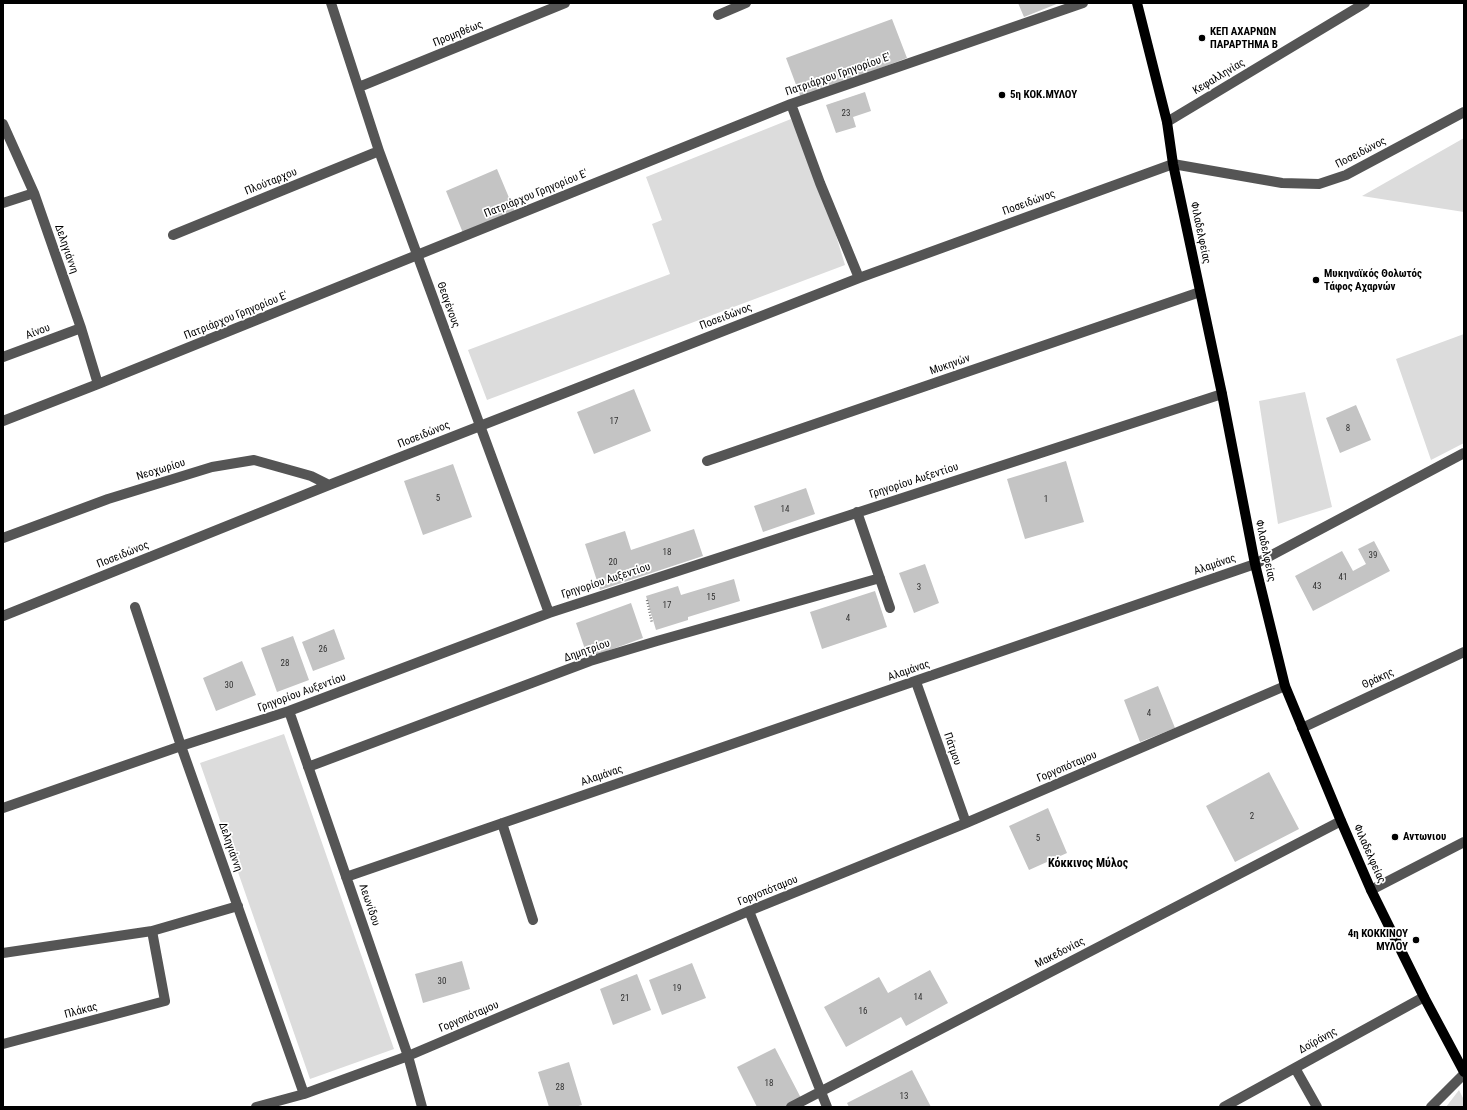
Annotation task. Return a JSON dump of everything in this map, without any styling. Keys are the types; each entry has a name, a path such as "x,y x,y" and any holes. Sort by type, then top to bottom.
{"main road":[{"name":"Φιλαδελφείας","path":"1137,3 1167,122 1173,164 1222,394 1255,564 1285,686 1371,890 1424,997 1464,1073"}],"street":[{"name":"Θεαγένους","path":"331,3 379,151 548,613"},
{"name":"Προμηθέως","path":"359,87 565,3"},
{"path":"718,15 746,3"},
{"name":"Πατριάρχου Γρηγορίου E'","path":"3,421 417,256 791,104 1083,3"},
{"name":"Κεφαλληνίας","path":"1167,122 1365,3"},
{"path":"791,104 820,183 859,278"},
{"name":"Ποσειδώνος","path":"3,616 480,425 859,278 1173,164 1282,183 1319,184 1346,175 1464,112"},
{"name":"Δεληγιάννη","path":"3,124 34,193 81,328 98,384"},
{"name":"Πλούταρχου","path":"173,235 379,151"},
{"path":"3,203 34,193"},
{"name":"Μυκηνών","path":"708,461 1200,292"},
{"name":"Αίνου","path":"3,357 81,328"},
{"name":"Γρηγορίου Αυξεντίου","path":"3,808 181,746 289,712 548,613 1222,394"},
{"name":"Αλαμάνας","path":"346,877 916,682 1255,564 1464,453"},
{"name":"Νεοχωρίου","path":"3,538 108,499 212,467 254,460 311,476 329,485"},
{"path":"857,512 890,608"},
{"name":"Δημητρίου","path":"308,768 590,661 880,578"},
{"name":"Δεληγιάννη","path":"135,606 181,746 304,1094"},
{"name":"Θράκης","path":"1302,728 1464,652"},
{"name":"Πάτμου","path":"916,682 966,824"},
{"name":"Γοργοπόταμου","path":"256,1107 304,1094 408,1056 749,911 966,824 1285,686"},
{"name":"Λεωνίδου","path":"289,712 408,1056 422,1107"},
{"name":"Μακεδονίας","path":"791,1107 1341,821"},
{"path":"502,824 533,920"},
{"path":"1371,890 1464,842"},
{"path":"3,953 152,931 238,906"},
{"path":"749,911 827,1107"},
{"name":"Πλάκας","path":"3,1044 165,1001 152,931"},
{"name":"Δοϊράνης","path":"1224,1107 1424,997"},
{"path":"1295,1068 1317,1107"},
{"path":"1431,1107 1464,1073"}],"path":[{"path":"642,582 657,641"}],"shaded area":[{"path":"791,119 820,183 845,265 487,400 468,350 670,274 652,224 662,220 646,177"},
{"path":"1464,138 1464,212 1362,196"},
{"path":"1464,334 1464,443 1431,460 1396,359"},
{"path":"1305,392 1332,507 1278,524 1259,401"},
{"path":"284,734 394,1049 310,1079 200,763"},
{"path":"1459,1090 1464,1100 1464,1107 1446,1107"}],"building":[{"path":"1018,3 1059,3 1024,17"},
{"path":"892,19 907,58 801,98 786,58"},
{"path":"865,92 871,111 853,117 856,127 836,133 826,105"},
{"path":"497,169 515,212 463,233 446,191"},
{"path":"634,389 651,431 594,454 577,412"},
{"path":"1356,405 1371,440 1340,453 1326,418"},
{"path":"1066,461 1084,522 1025,539 1007,479"},
{"path":"453,464 472,517 423,535 404,481"},
{"path":"806,488 815,514 763,532 754,506"},
{"path":"694,529 703,556 600,590 585,544 625,531 631,550"},
{"path":"1374,541 1390,571 1313,611 1295,576 1342,551 1353,571 1366,564 1358,549"},
{"path":"925,564 939,603 914,613 899,573"},
{"path":"734,579 740,601 688,617 688,620 656,630 646,596 678,586 681,595"},
{"path":"875,591 887,627 822,649 810,612"},
{"path":"631,603 643,638 588,658 576,623"},
{"path":"334,629 345,659 313,671 302,642"},
{"path":"293,636 309,680 277,692 261,648"},
{"path":"242,661 256,695 216,711 203,678"},
{"path":"1158,686 1175,728 1140,742 1124,700"},
{"path":"1269,772 1299,829 1235,862 1206,806"},
{"path":"1048,808 1067,853 1029,870 1009,826"},
{"path":"462,961 470,989 423,1003 415,974"},
{"path":"692,963 706,998 662,1015 649,980"},
{"path":"930,970 948,1003 906,1026 901,1017 846,1047 824,1007 879,977 888,993"},
{"path":"637,974 651,1010 613,1025 600,989"},
{"path":"775,1048 802,1100 788,1107 757,1107 737,1067"},
{"path":"569,1062 582,1105 575,1107 549,1107 538,1072"},
{"path":"912,1070 931,1107 849,1107 847,1103"}],"place":[{"name":"ΚΕΠ ΑΧΑΡΝΩΝ ΠΑΡΑΡΤΗΜΑ Β","path":"1202,38"},
{"name":"5η ΚΟΚ.ΜΥΛΟΥ","path":"1002,95"},
{"name":"Μυκηναϊκός Θολωτός Τάφος Αχαρνών","path":"1316,280"},
{"name":"Αντωνιου","path":"1395,837"},
{"name":"4η ΚΟΚΚΙΝΟΥ ΜΥΛΟΥ","path":"1416,940"}],"district":[{"name":"Κόκκινος Μύλος","path":"1088,864"}]}
